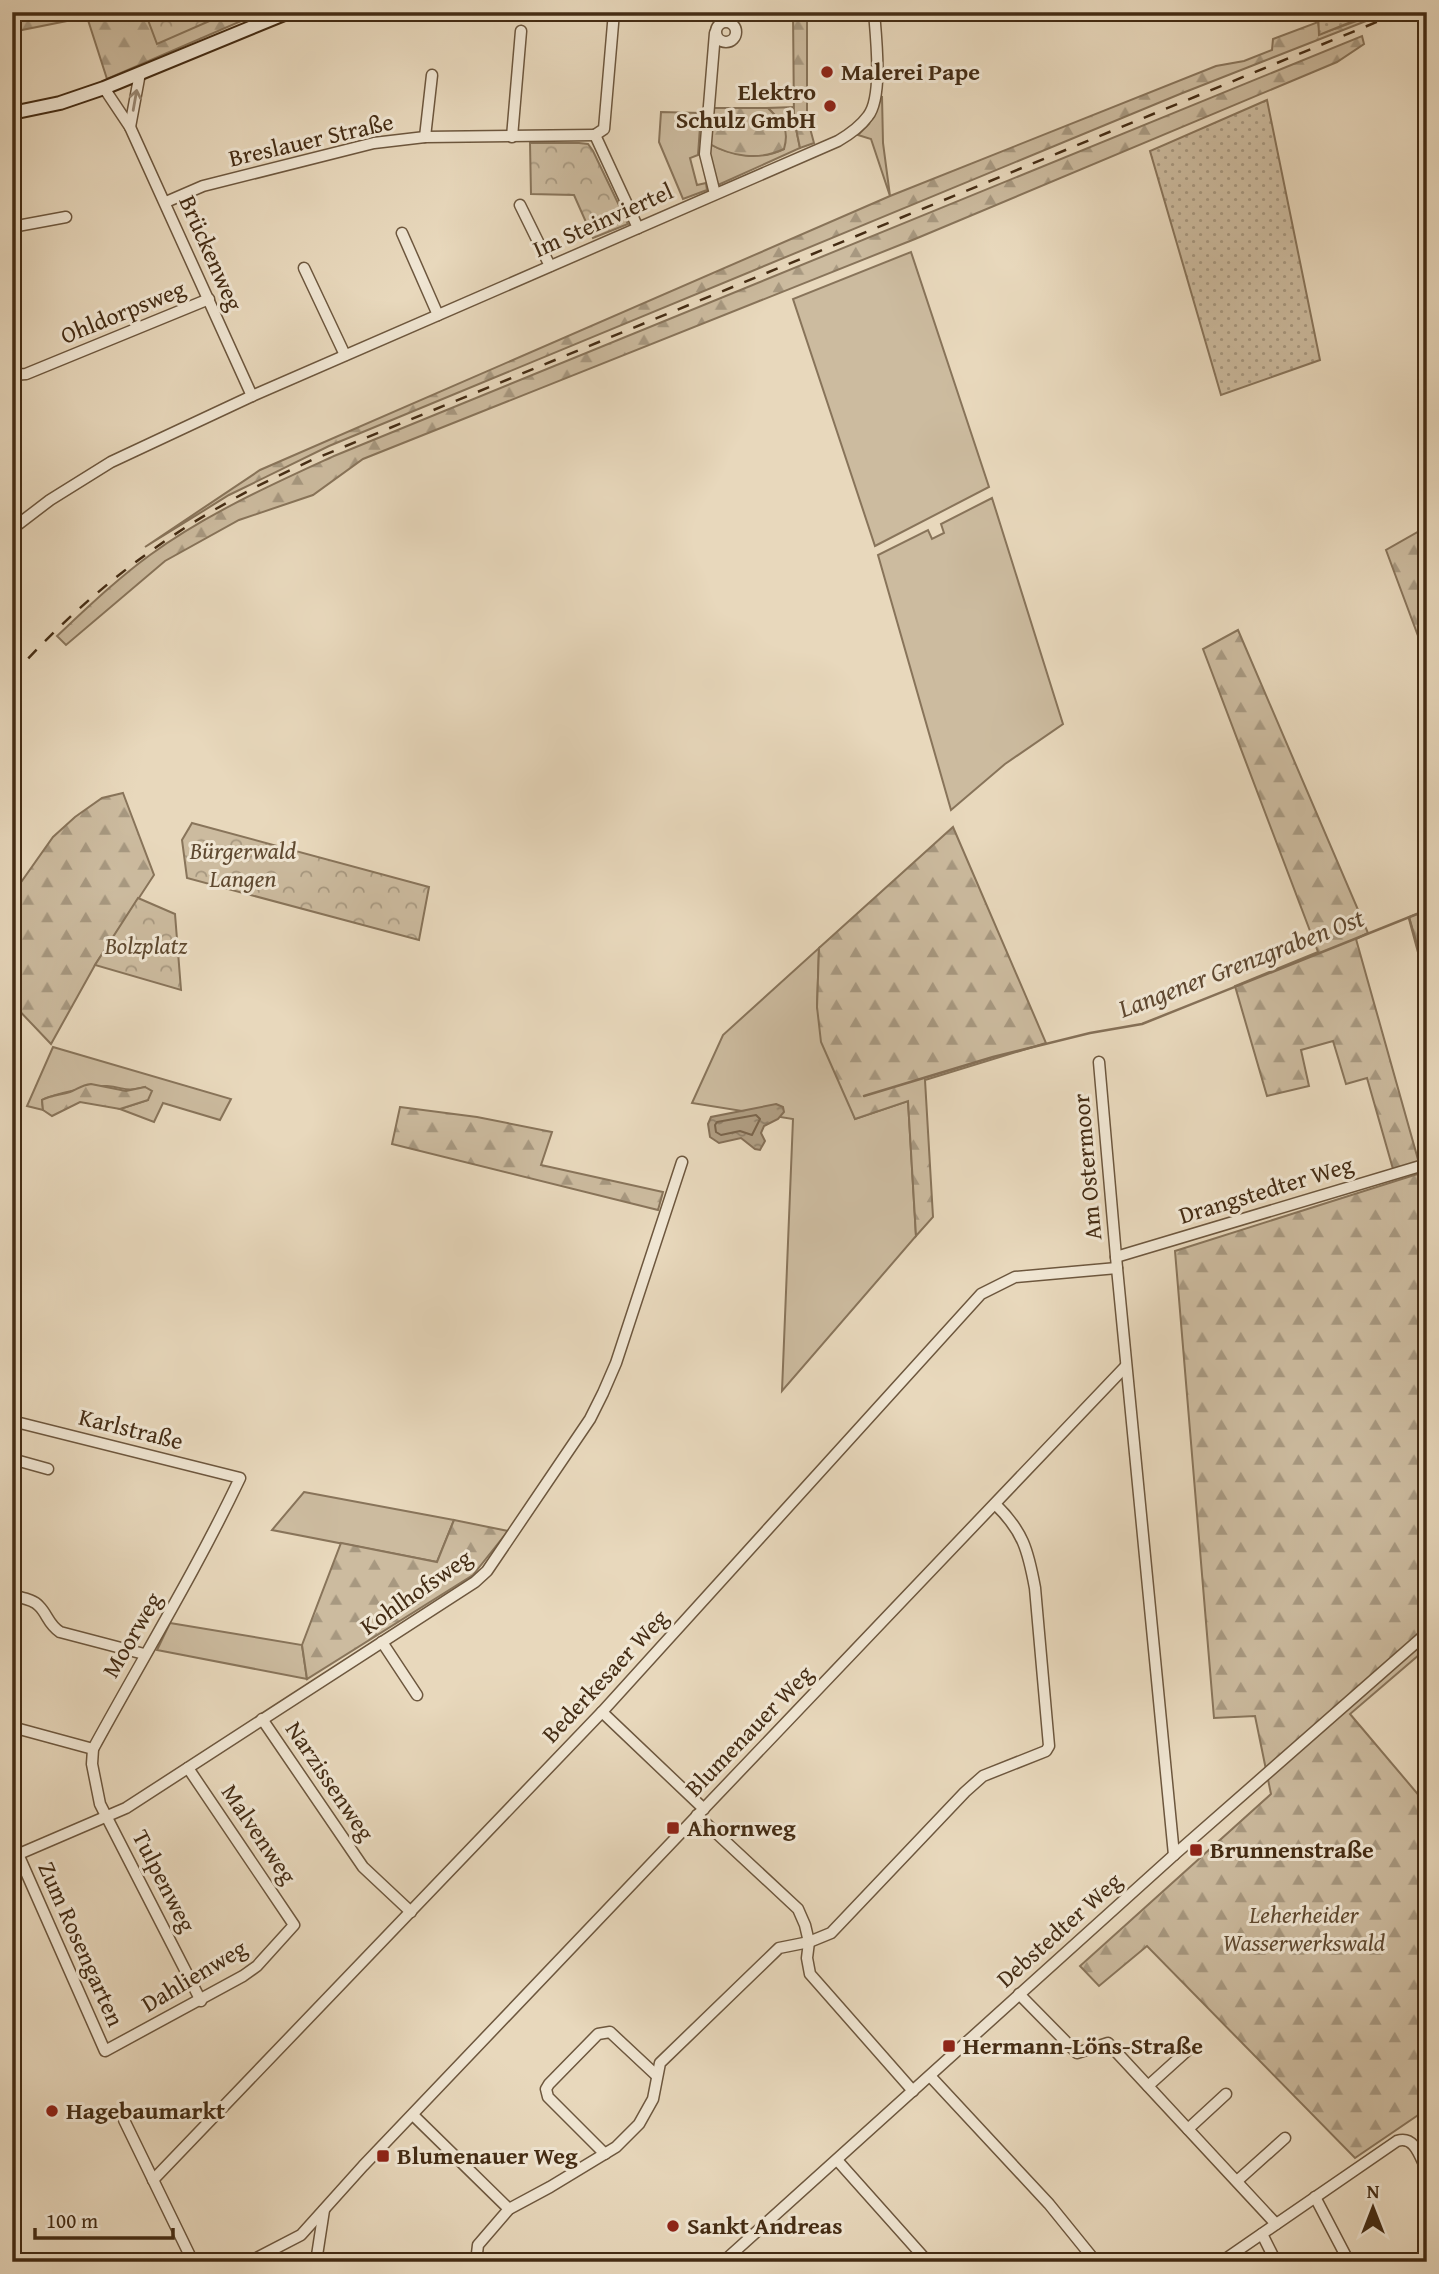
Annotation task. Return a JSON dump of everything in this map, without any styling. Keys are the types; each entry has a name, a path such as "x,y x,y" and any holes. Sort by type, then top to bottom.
{"main road":[{"path":"12,113 60,103 104,88 289,12"}],"street":[{"path":"614,12 604,129 595,135 638,228"},
{"name":"Im Steinviertel","path":"12,529 50,500 111,462 252,396 838,141 855,131 870,115 877,78 874,12"},
{"path":"512,136 520,31"},
{"path":"715,33 705,154 715,194"},
{"path":"130,127 140,73"},
{"path":"425,137 432,75"},
{"name":"Brückenweg","path":"104,88 130,127 252,396"},
{"name":"Breslauer Straße","path":"166,202 203,186 374,143 425,137 595,135"},
{"path":"520,205 550,266"},
{"path":"12,227 66,217"},
{"path":"402,233 438,315"},
{"path":"304,268 345,355"},
{"name":"Ohldorpsweg","path":"12,375 26,374 209,299"},
{"name":"Am Ostermoor","path":"1100,1062 1117,1262"},
{"name":"Kohlhofsweg","path":"15,1856 108,1817 475,1582 487,1571 590,1419 603,1393 616,1363 682,1162"},
{"name":"Drangstedter Weg","path":"1117,1262 1427,1164"},
{"path":"1117,1262 1174,1855"},
{"name":"Bederkesaer Weg","path":"153,2180 602,1712 981,1294 1015,1277 1117,1262"},
{"name":"Blumenauer Weg","path":"248,2262 301,2235 1126,1366"},
{"name":"Karlstraße","path":"12,1420 240,1478"},
{"path":"12,1459 48,1469"},
{"name":"Moorweg","path":"93,1749 211,1539 240,1478"},
{"path":"475,2262 478,2245 509,2209 617,2147 639,2124 653,2099 660,2063 779,1948 809,1942 831,1933 983,1776 1041,1754 1049,1746 1035,1588 1030,1563 1023,1539 1012,1520 995,1504"},
{"path":"12,1595 33,1601 60,1632 144,1654"},
{"name":"Debstedter Weg","path":"723,2262 1174,1855 1427,1633"},
{"path":"382,1642 417,1695"},
{"path":"602,1712 798,1909 809,1942 807,1958 810,1975 913,2091"},
{"name":"Narzissenweg","path":"262,1719 363,1867 411,1912"},
{"path":"12,1727 93,1749 92,1763 100,1804 108,1817"},
{"name":"Malvenweg","path":"188,1768 294,1925"},
{"name":"Tulpenweg","path":"108,1817 201,2000"},
{"name":"Zum Rosengarten","path":"15,1856 106,2051"},
{"name":"Dahlienweg","path":"106,2051 243,1976 257,1966 294,1925"},
{"path":"1019,1994 1077,2053 1108,2043 1276,2224"},
{"path":"605,2154 548,2097 546,2089 549,2084 598,2034 605,2031 610,2032 656,2075"},
{"path":"1148,2086 1189,2049"},
{"path":"930,2076 1049,2204 1096,2262"},
{"path":"1188,2129 1226,2095"},
{"path":"413,2115 509,2209"},
{"path":"124,2120 193,2262"},
{"path":"1237,2181 1285,2138"},
{"path":"1221,2262 1405,2138 1412,2141 1427,2171"},
{"path":"837,2160 928,2262"},
{"path":"1315,2197 1349,2262"},
{"path":"316,2262 324,2209"},
{"path":"1262,2234 1276,2262"}],"green space":[{"path":"12,12 262,12 107,79 87,17 12,32"},
{"path":"145,12 230,12 157,44"},
{"path":"793,12 807,12 807,117 814,143 800,148 794,119"},
{"path":"1318,12 1350,12 1351,22 1319,35"},
{"path":"1382,12 1389,12 1180,94 329,446 229,495 145,547 260,470 890,196 1216,66 1244,61 1272,50 1273,39 1318,22 1320,34"},
{"path":"1362,36 1364,44 1337,62 915,239 363,459 313,495 239,520 165,561 66,645 57,636 102,594 171,540 239,501 334,456"},
{"path":"882,96 883,143 890,196 871,139 858,135 869,124"},
{"path":"1267,100 1320,360 1221,395 1150,151"},
{"path":"794,107 800,148 718,185 714,180 708,143 746,155 765,155 784,149 783,124 768,108"},
{"path":"711,108 768,108 785,130 784,149 765,155 746,156 726,152 708,143"},
{"path":"661,112 701,113 698,155 690,158 697,185 706,183 707,190 683,199 659,142"},
{"path":"530,143 588,144 628,224 593,238 574,195 531,194"},
{"path":"911,252 989,487 875,546 793,299"},
{"path":"992,498 1063,724 1005,764 951,810 878,555 928,530 932,539 944,533 941,524"},
{"path":"1423,529 1427,539 1427,660 1386,550"},
{"path":"1238,630 1368,933 1356,939 1419,1163 1393,1169 1367,1078 1346,1084 1333,1041 1301,1050 1309,1086 1267,1096 1235,986 1318,952 1203,649"},
{"path":"123,793 154,875 95,965 51,1044 12,1003 12,895 53,837 102,798"},
{"name":"Bürgerwald Langen","path":"192,823 429,887 419,940 187,878 182,840"},
{"path":"953,827 1046,1043 925,1080 933,1217 916,1236 908,1101 855,1119 821,1042 817,1007 819,948"},
{"name":"Bolzplatz","path":"138,898 175,914 181,990 95,965"},
{"path":"1427,910 1427,978 1409,917"},
{"path":"819,948 817,1007 855,1119 908,1101 916,1236 782,1391 793,1119 692,1103 723,1035"},
{"path":"53,1047 231,1099 220,1120 163,1103 154,1122 120,1109 148,1100 145,1087 84,1088 42,1100 43,1110 27,1106"},
{"path":"91,1084 126,1091 145,1087 152,1091 148,1100 120,1109 80,1102 52,1116 43,1110 42,1100"},
{"path":"400,1107 477,1117 552,1132 541,1165 663,1192 658,1210 392,1144"},
{"name":"Leherheider Wasserwerkswald","path":"1427,1171 1427,1648 1350,1714 1427,1805 1427,2109 1355,2158 1147,1946 1099,1986 1080,1966 1271,1794 1255,1716 1214,1718 1175,1251"},
{"path":"304,1492 454,1520 437,1562 272,1530"},
{"path":"454,1520 508,1531 473,1575 307,1679 302,1645 341,1543 437,1562"},
{"path":"170,1623 302,1645 307,1679 157,1650"}],"water":[{"path":"776,1104 783,1107 784,1112 778,1119 764,1126 761,1133 765,1141 760,1150 741,1138 719,1143 710,1137 708,1124 711,1117"}],"waterway":[{"name":"Langener Grenzgraben Ost","path":"864,1096 993,1057 1090,1033 1142,1024 1427,910"},
{"path":"1409,918 1427,985"}],"railway":[{"path":"12,676 87,602 170,537 240,495 312,460 1401,12"}],"place":[{"name":"Malerei Pape","path":"827,72"},
{"name":"Elektro Schulz GmbH","path":"830,106"},
{"name":"Ahornweg","path":"673,1828"},
{"name":"Brunnenstraße","path":"1196,1850"},
{"name":"Hermann-Löns-Straße","path":"949,2046"},
{"name":"Hagebaumarkt","path":"52,2111"},
{"name":"Blumenauer Weg","path":"383,2156"},
{"name":"Sankt Andreas","path":"673,2226"}]}
